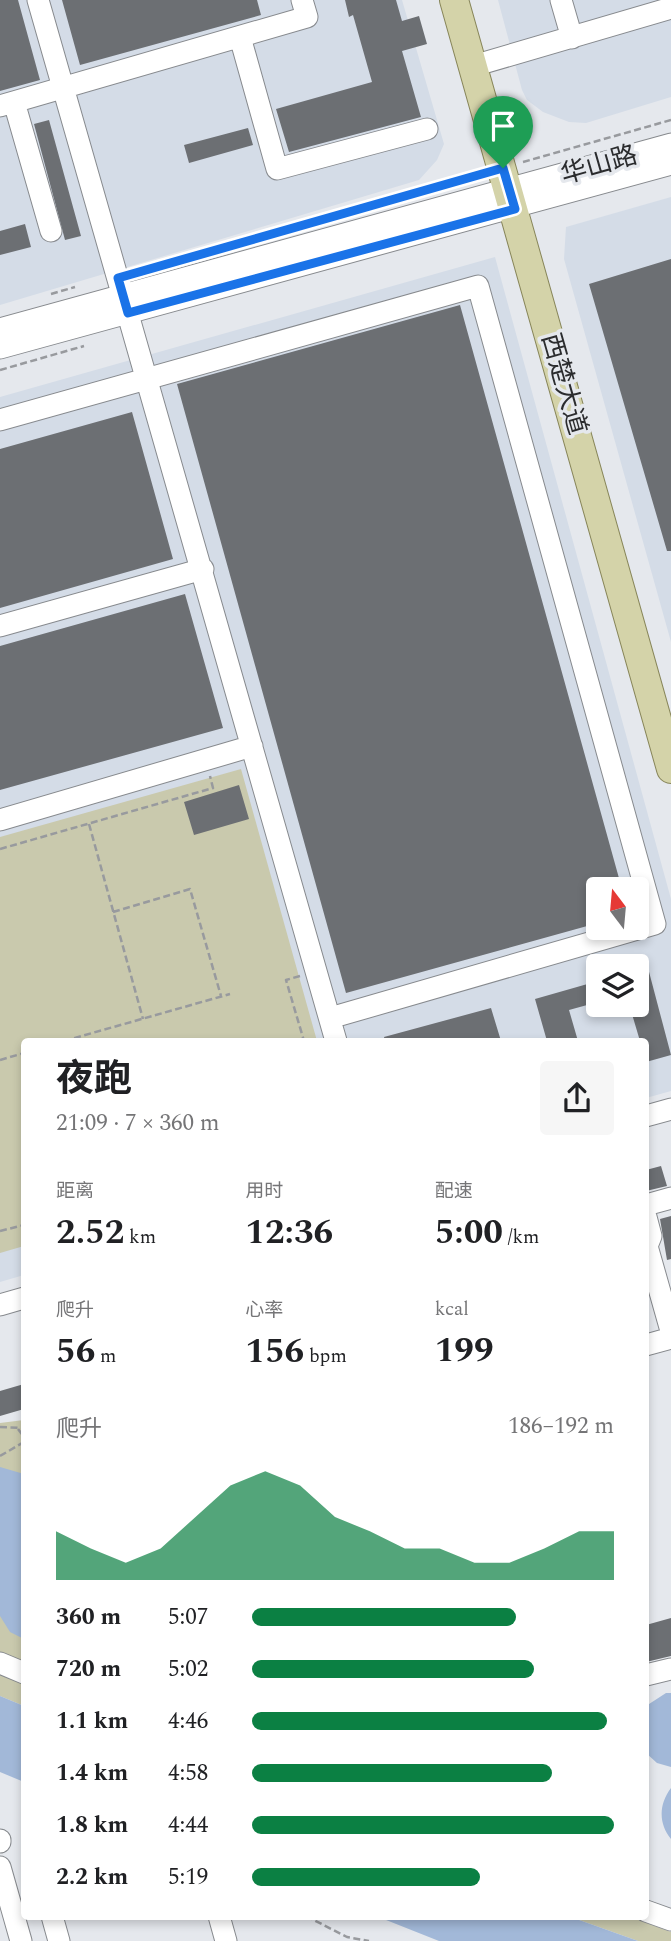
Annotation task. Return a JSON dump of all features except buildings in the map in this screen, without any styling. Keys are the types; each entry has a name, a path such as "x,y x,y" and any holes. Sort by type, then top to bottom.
{"main road":[{"name":"西楚大道","path":"454,0 669,755"}],"street":[{"path":"38,0 335,1038"},
{"path":"51,230 7,104 307,17 302,0"},
{"path":"561,0 572,38"},
{"path":"473,66 671,8"},
{"path":"240,37 277,169 427,129"},
{"name":"华山路","path":"0,348 126,304 509,189 671,144"},
{"name":"华山路","path":"509,189 671,164"},
{"path":"0,421 146,377 478,286 655,924 330,1018"},
{"name":"华山路","path":"0,330 126,304"},
{"path":"0,626 203,569"},
{"path":"0,820 252,746"},
{"path":"649,1115 671,1109"},
{"path":"649,1204 671,1198"},
{"path":"649,1253 671,1331"},
{"path":"0,1305 21,1298"},
{"path":"649,1344 671,1338"},
{"path":"0,1663 21,1672"},
{"path":"649,1674 671,1669"},
{"path":"0,1867 19,1909 21,1941"},
{"path":"649,1912 671,1920"},
{"path":"53,1920 59,1941"},
{"path":"220,1920 226,1941"}],"path":[{"path":"330,217 509,189 671,120"},
{"path":"47,295 82,286"},
{"path":"0,849 213,788 205,760"},
{"path":"89,824 143,1018"},
{"path":"113,912 190,889 221,996"},
{"path":"303,1038 286,980 317,971"},
{"path":"74,1038 230,994"},
{"path":"0,1060 21,1054"},
{"path":"0,1231 21,1226"},
{"path":"0,1427 21,1428"},
{"path":"18,1429 21,1433"},
{"path":"0,1456 21,1444"},
{"path":"314,1920 347,1937 369,1941"}],"shaded area":[{"path":"0,0 402,0 444,144 437,160 419,180 0,305"},
{"path":"498,0 671,0 671,97 586,123 569,122 543,112 527,100 522,90"},
{"path":"671,197 671,642 564,259 566,227"},
{"path":"495,257 671,899 671,1091 649,1097 649,1038 21,1038 21,1276 0,1282 0,397"}],"green space":[{"path":"241,769 316,1038 21,1038 21,1247 0,1253 0,837"},
{"path":"21,1420 21,1661 0,1653 0,1423"},
{"path":"0,1671 21,1679 21,1705 0,1696"},
{"path":"579,1920 639,1920 671,1932 671,1941 638,1941"}],"water":[{"path":"0,1467 21,1473 21,1638 10,1632 0,1616"},
{"path":"666,1693 671,1693 671,1767 657,1763 649,1756 649,1704"},
{"path":"0,1696 21,1705 21,1781 0,1772"},
{"path":"671,1788 671,1839 662,1820 662,1807"},
{"path":"386,1920 579,1920 638,1941 439,1941"}],"route":[{"path":"503,168 515,209 128,313 118,278 503,168"}]}
